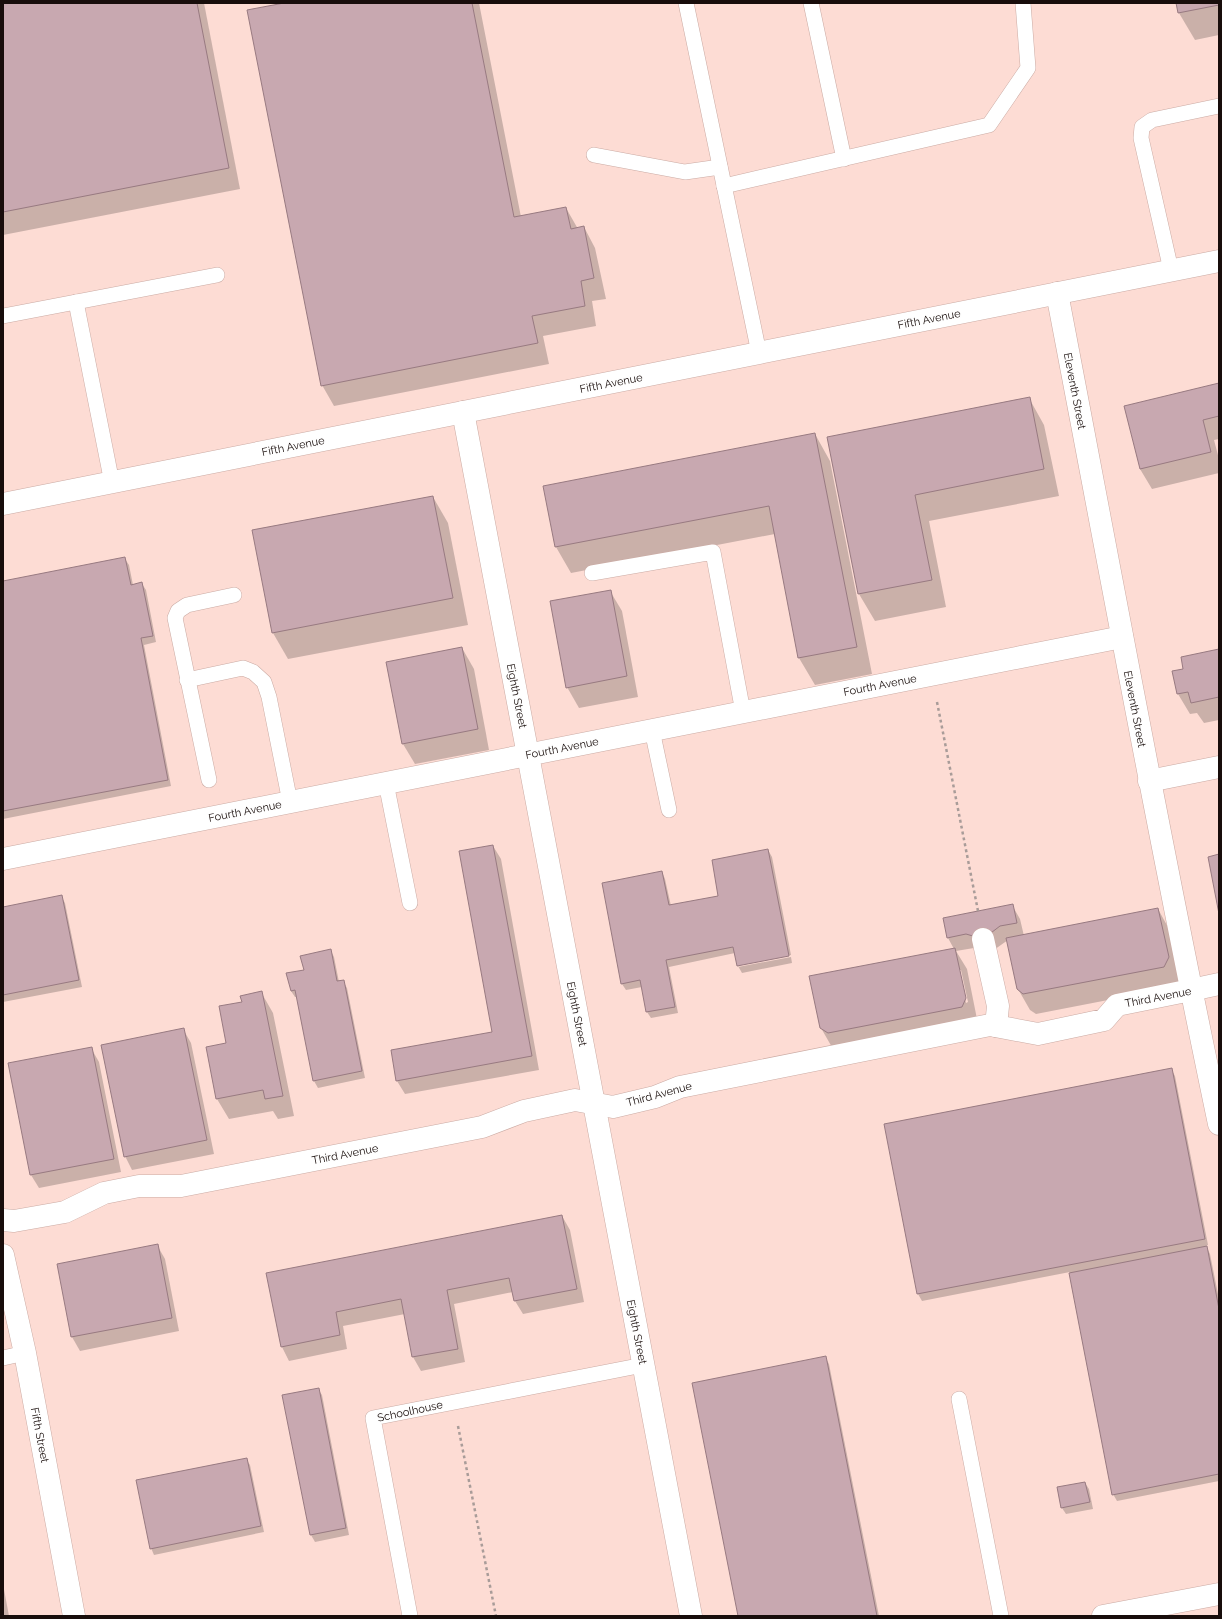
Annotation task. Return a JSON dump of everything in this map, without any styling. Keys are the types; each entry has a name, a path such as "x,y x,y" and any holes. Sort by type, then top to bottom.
{"street":[{"name":"Fifth Avenue","path":"3,504 1219,261"},
{"name":"Eleventh Street","path":"1057,293 1149,781 1190,990 1219,1124"},
{"name":"Eighth Street","path":"463,412 691,1616"},
{"name":"Fourth Avenue","path":"3,859 1122,637"},
{"path":"1149,781 1219,767"},
{"path":"983,939 998,1006 996,1026"},
{"name":"Third Avenue","path":"3,1220 14,1221 65,1212 104,1193 139,1186 181,1186 482,1127 524,1111 575,1100 613,1107 654,1097 680,1087 990,1025 1038,1034 1104,1020 1117,1005 1219,984"},
{"name":"Fifth Street","path":"3,1255 24,1353 74,1616"},
{"path":"1107,1616 1219,1594"}],"lane":[{"path":"686,3 759,353"},
{"path":"811,3 844,159"},
{"path":"724,186 989,125 1028,68 1023,3"},
{"path":"1171,270 1141,138 1142,127 1152,120 1219,106"},
{"path":"594,155 685,172 720,167"},
{"path":"3,316 217,275"},
{"path":"76,302 112,483"},
{"path":"592,573 713,552 743,712"},
{"path":"209,780 175,618 178,610 187,605 234,595"},
{"path":"187,680 243,668 253,672 264,682 269,697 290,802"},
{"path":"652,730 669,810"},
{"path":"386,783 410,903"},
{"path":"3,1358 24,1353"},
{"name":"Schoolhouse","path":"410,1616 373,1418 643,1365"},
{"path":"959,1399 1001,1616"}],"path":[{"path":"931,674 978,912"},
{"path":"454,1402 496,1616"}],"shaded area":[{"path":"3,3 1219,3 1219,1616 3,1616"}],"building":[{"path":"3,3 197,3 229,168 3,212"},
{"path":"284,3 472,3 514,217 566,207 571,229 584,226 594,278 581,281 585,306 532,316 538,343 321,386 247,10"},
{"path":"1176,3 1219,3 1219,5 1178,13"},
{"path":"1219,383 1219,416 1203,420 1211,452 1140,469 1124,406"},
{"path":"1030,397 1044,469 915,495 932,580 858,594 827,437"},
{"path":"815,433 857,647 798,658 769,506 555,547 543,486"},
{"path":"433,496 453,598 272,633 252,530"},
{"path":"125,557 131,585 142,582 153,636 141,638 168,780 3,811 3,581"},
{"path":"611,590 627,676 566,688 550,601"},
{"path":"462,647 478,729 402,744 386,662"},
{"path":"1219,649 1219,697 1191,703 1188,692 1177,694 1172,671 1183,669 1181,657"},
{"path":"493,845 532,1056 396,1081 391,1050 492,1032 459,851"},
{"path":"768,849 789,956 737,966 733,947 666,960 675,1007 646,1012 640,980 621,984 602,883 662,871 669,905 718,896 712,860"},
{"path":"1219,854 1219,914 1208,857"},
{"path":"62,895 79,980 3,995 3,907"},
{"path":"1013,904 1017,923 1000,926 983,939 966,934 947,938 943,918"},
{"path":"1158,908 1169,957 1164,967 1023,994 1017,989 1006,938"},
{"path":"955,948 966,998 962,1007 828,1033 820,1028 809,976"},
{"path":"331,949 337,981 344,980 362,1071 313,1081 295,990 291,991 286,973 304,970 300,956"},
{"path":"262,991 283,1096 265,1099 263,1090 216,1099 206,1047 226,1043 219,1006 242,1002 240,996"},
{"path":"184,1028 207,1140 124,1157 101,1045"},
{"path":"92,1047 114,1159 30,1175 8,1063"},
{"path":"1172,1068 1205,1239 917,1294 884,1124"},
{"path":"562,1215 577,1289 514,1301 509,1278 447,1290 458,1349 412,1357 401,1299 336,1312 340,1335 281,1347 266,1273"},
{"path":"158,1244 172,1318 71,1337 57,1264"},
{"path":"1207,1246 1219,1309 1219,1474 1112,1495 1069,1273"},
{"path":"826,1356 877,1616 738,1616 692,1383"},
{"path":"319,1388 346,1528 310,1535 282,1395"},
{"path":"247,1458 261,1526 150,1549 136,1480"},
{"path":"1085,1482 1090,1502 1061,1508 1057,1487"}]}
